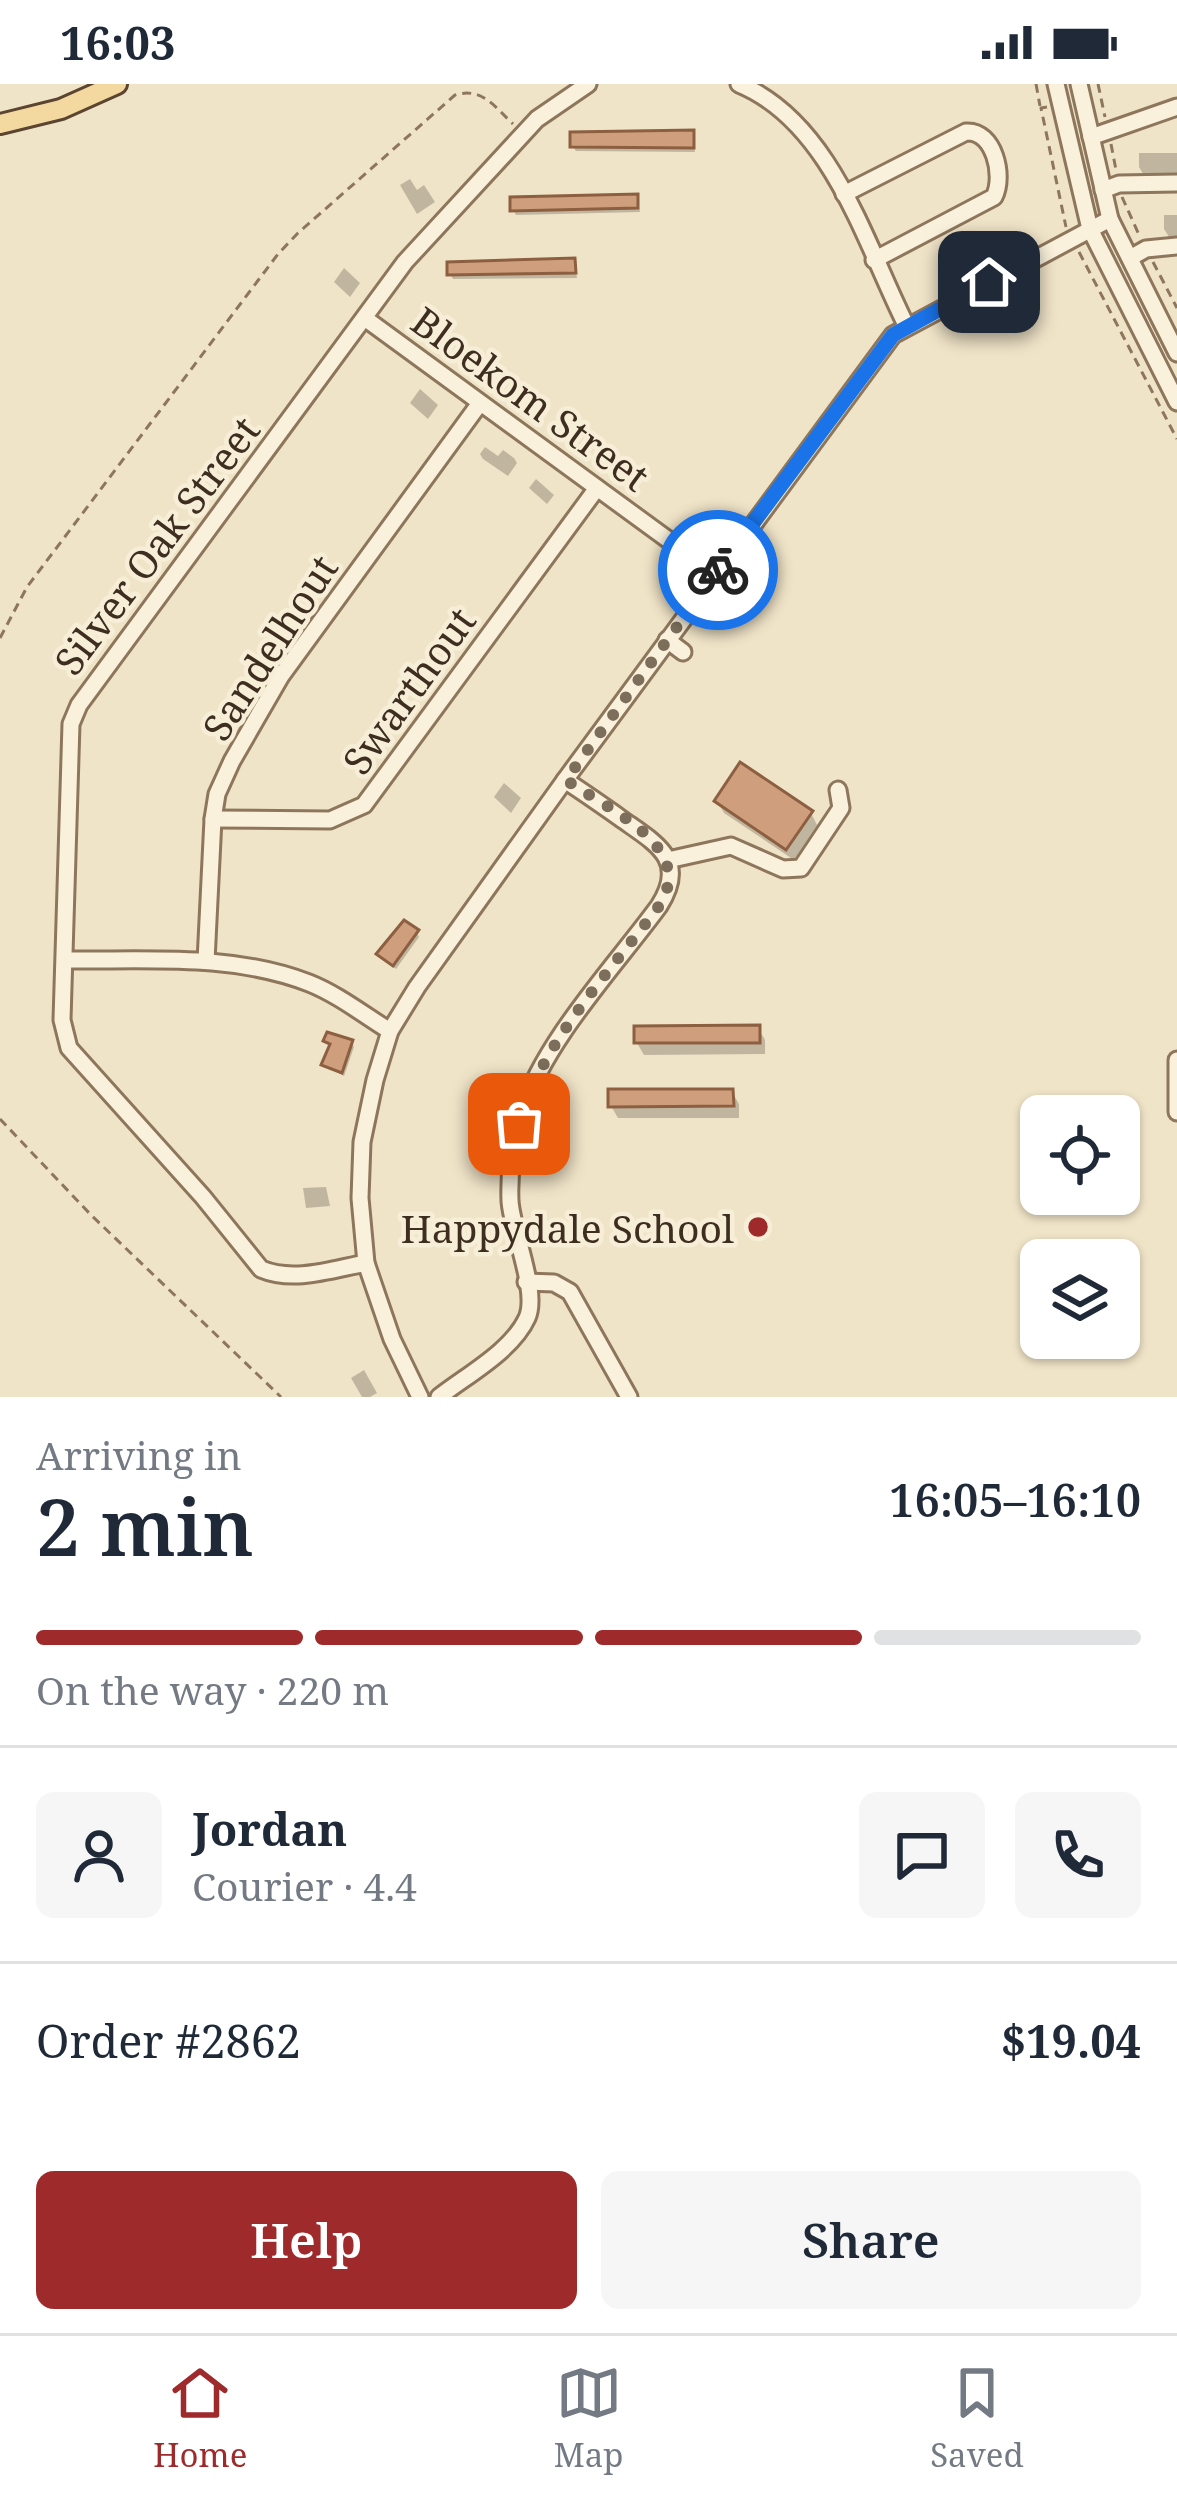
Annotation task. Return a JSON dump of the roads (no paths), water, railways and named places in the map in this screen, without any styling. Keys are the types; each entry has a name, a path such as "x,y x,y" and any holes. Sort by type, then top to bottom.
{"main road":[{"path":"0,124 47,114 117,84"}],"street":[{"name":"Silver Oak Street","path":"366,1263 290,1275 272,1274 253,1262 203,1197 73,1054 62,1020 70,731 75,713 405,262 524,134 562,99 587,84"},
{"path":"740,84 776,105 826,159 906,325"},
{"path":"1056,84 1090,229 1177,402"},
{"path":"1079,84 1099,133 1111,187 1110,219 1177,353"},
{"path":"1099,133 1177,107"},
{"path":"844,194 966,132 986,138 1000,182 994,197 874,260"},
{"path":"1111,187 1177,183"},
{"path":"420,1397 392,1339 366,1263 360,1198 362,1142 390,1031 417,987 870,362 906,325 1110,219"},
{"path":"1130,258 1146,249 1177,245"},
{"name":"Bloekom Street","path":"366,319 716,574"},
{"name":"Sandelhout","path":"206,961 213,819 217,794 232,760 280,676 480,404"},
{"name":"Swarthout","path":"213,819 331,820 364,805 597,488"},
{"path":"667,640 683,652"},
{"path":"439,1397 520,1330 531,1306 510,1201 511,1169 524,1107 554,1049 667,895 671,881 668,860 656,843 566,780"},
{"path":"668,860 731,846 783,869 801,868 842,808 838,790"},
{"path":"65,960 206,961 308,983 390,1031"},
{"path":"1177,1060 1177,1112"},
{"path":"526,1282 554,1283 570,1292 629,1397"}],"place":[{"name":"Happydale School","path":"758,1227"}]}
